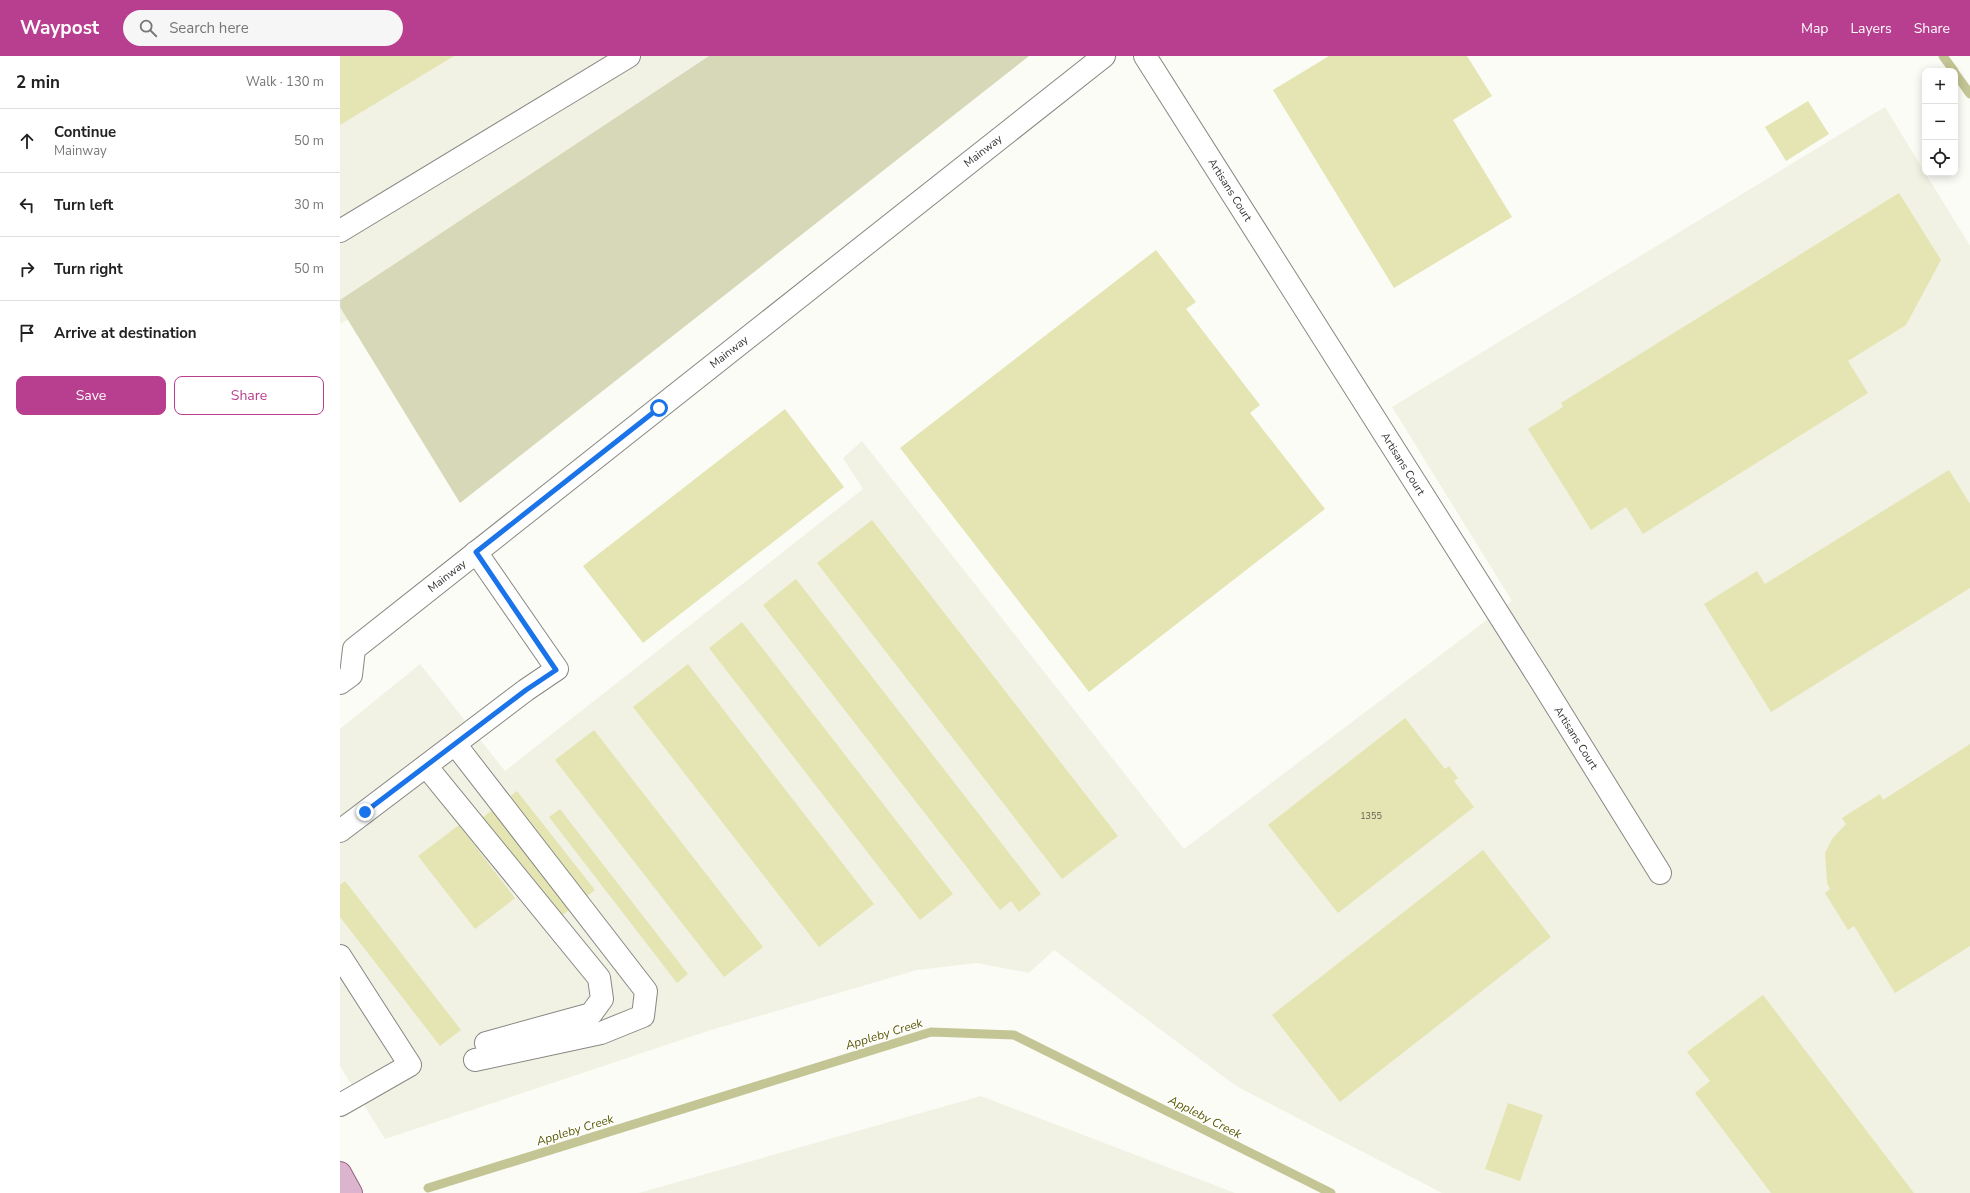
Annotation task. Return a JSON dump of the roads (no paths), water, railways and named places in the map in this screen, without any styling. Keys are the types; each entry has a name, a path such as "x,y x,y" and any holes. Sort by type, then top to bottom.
{"main road":[{"path":"340,1173 351,1193"}],"street":[{"path":"340,231 629,56"},
{"name":"Mainway","path":"340,683 351,675 347,648 476,552 1104,56"},
{"name":"Artisans Court","path":"1145,56 1539,678 1660,873"},
{"path":"340,831 526,690 556,670 476,552"},
{"path":"426,766 600,978 602,999 591,1014 480,1052 601,1033 643,1016 646,991 455,744"},
{"path":"340,956 410,1065 340,1105"}],"waterway":[{"name":"Appleby Creek","path":"1943,56 1952,68"},
{"name":"Appleby Creek","path":"1958,77 1970,94"},
{"name":"Appleby Creek","path":"428,1188 931,1032 1014,1035 1331,1193"}]}
